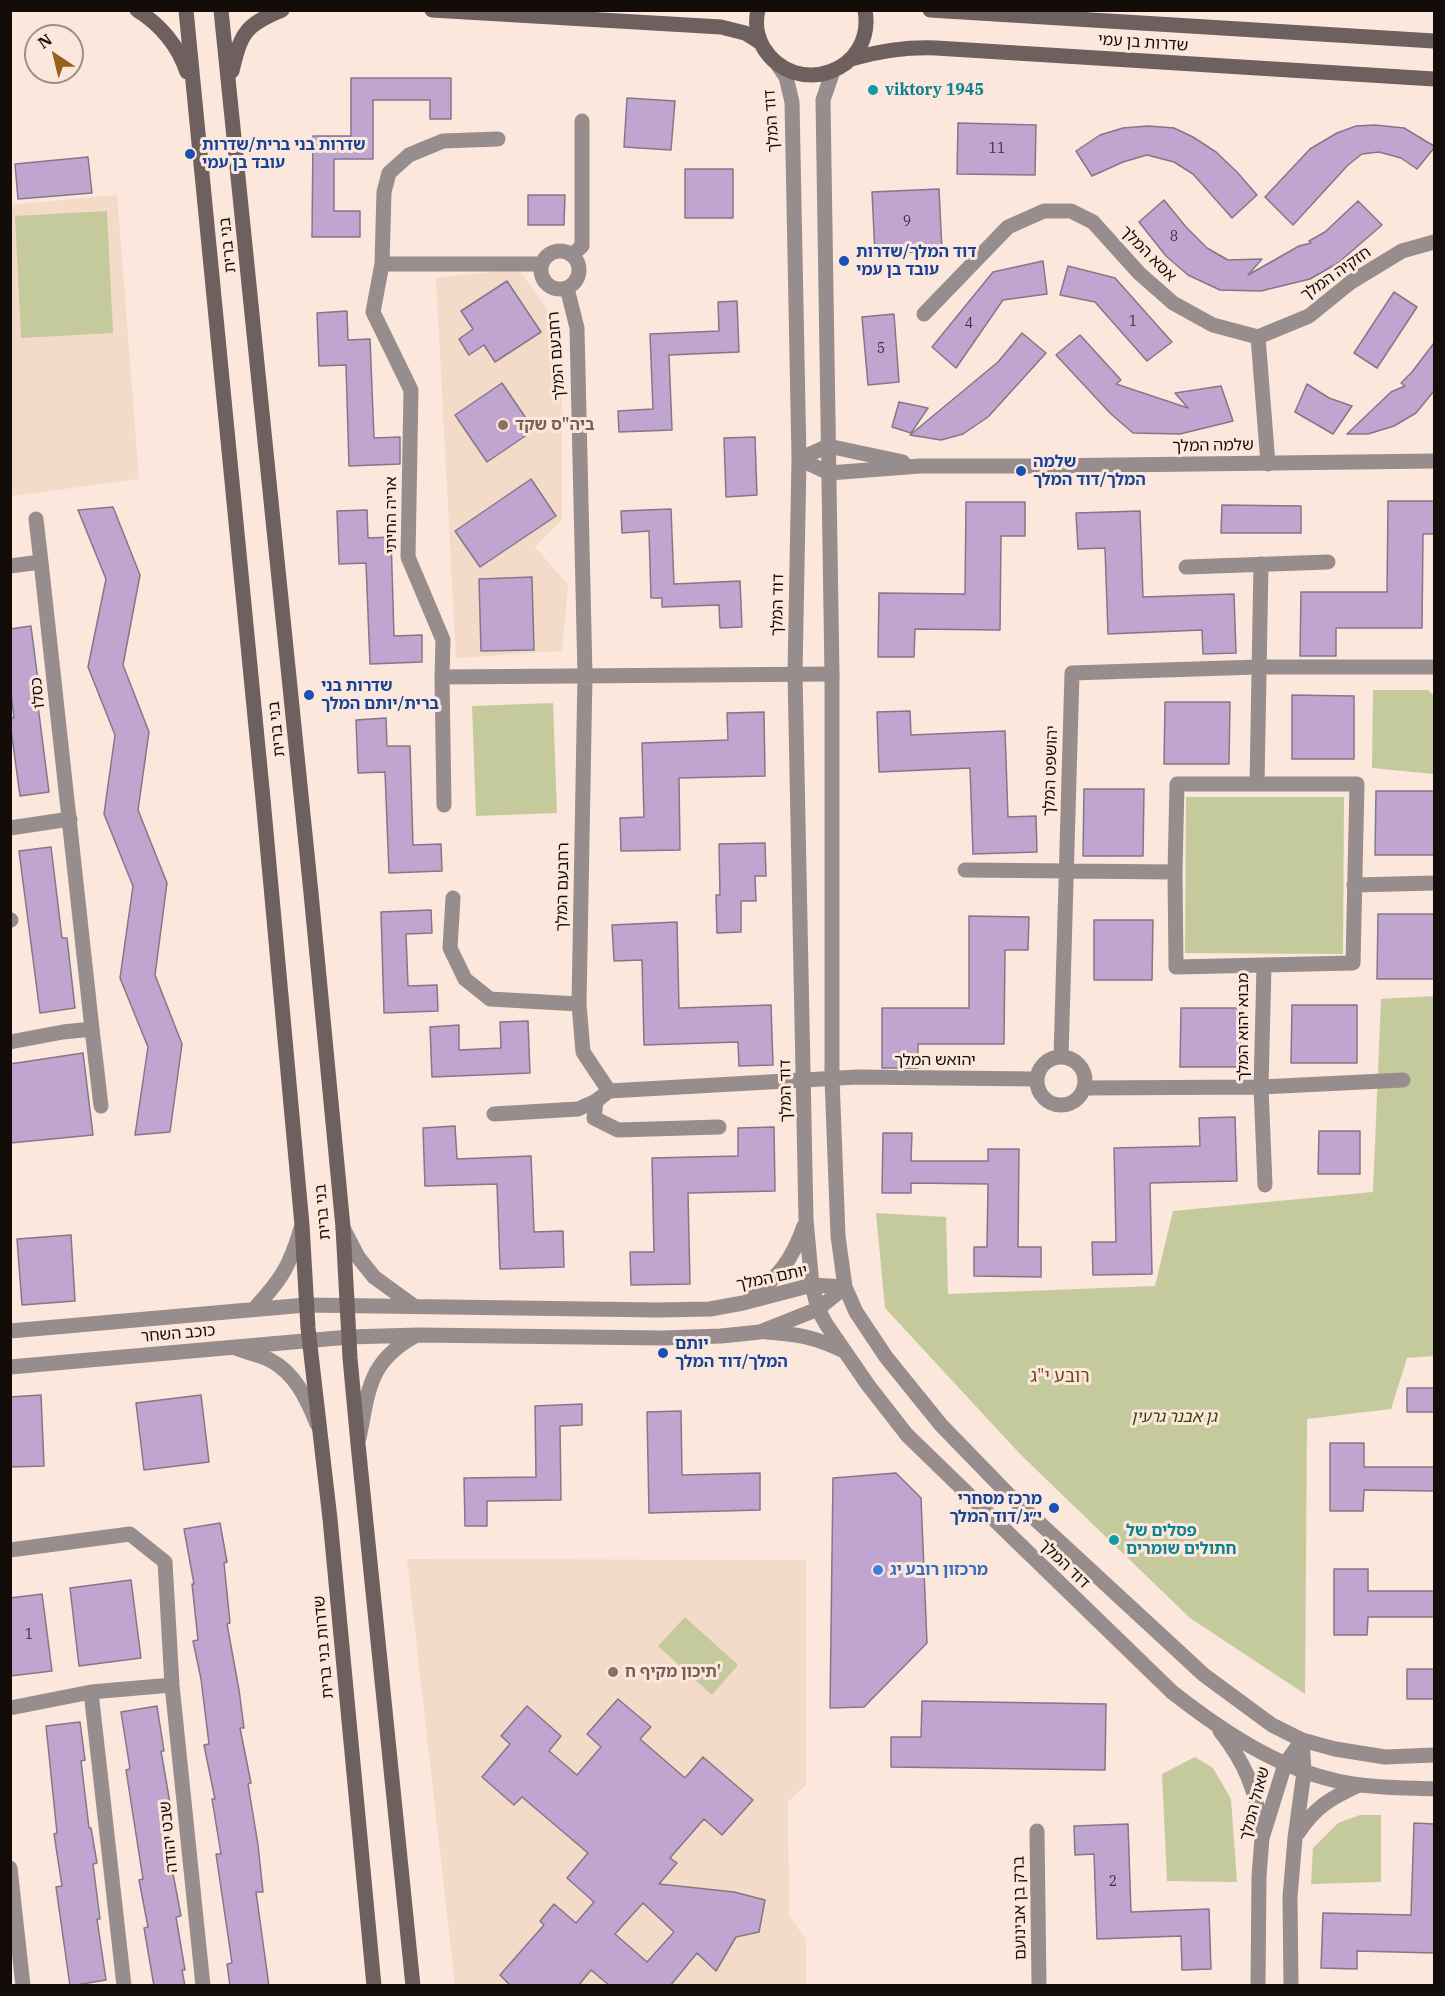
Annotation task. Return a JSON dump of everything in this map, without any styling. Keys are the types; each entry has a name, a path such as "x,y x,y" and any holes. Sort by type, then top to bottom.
{"main road":[{"path":"137,10 165,33 183,60 194,89"},
{"name":"בני ברית","path":"186,10 302,1225 306,1305"},
{"name":"בני ברית","path":"221,10 230,80 343,1227 358,1444"},
{"path":"230,80 236,52 244,34 253,23 282,10"},
{"path":"432,10 721,27 745,33 761,43"},
{"path":"758,10 757,29 768,55 790,72 804,75 819,75 833,71 851,59 863,38 866,26 865,10"},
{"path":"930,10 1434,41"},
{"name":"שדרות בן עמי","path":"851,59 906,47 936,48 1434,79"},
{"name":"שדרות בני ברית","path":"306,1305 330,1519 374,1986"},
{"path":"358,1444 412,1986"}],"street":[{"name":"דוד המלך","path":"778,65 786,77 792,102 799,459 795,674 806,1220 812,1286 818,1309 844,1351 907,1435 1172,1692 1217,1727 1304,1772 1359,1785 1434,1789"},
{"name":"דוד המלך","path":"833,71 823,100 832,674 832,1078 838,1236 845,1287 856,1312 886,1357 941,1425 1008,1494 1204,1675 1272,1725 1302,1740 1335,1749 1385,1757 1434,1755"},
{"path":"572,255 582,246 582,121"},
{"name":"אריה החיתי","path":"444,805 442,677 444,640 408,557 411,390 373,312 382,264 384,192 389,173 409,155 443,141 498,139"},
{"name":"אסא המלך","path":"924,314 1008,227 1044,211 1071,211 1093,222 1139,273 1173,303 1213,326 1258,337"},
{"name":"חזקיה המלך","path":"1258,337 1309,316 1351,282 1402,251 1434,242"},
{"path":"567,252 572,255 578,264 579,274 574,283 567,288 555,289 546,283 541,274 542,264 549,254 567,252"},
{"path":"382,264 542,264"},
{"name":"רחבעם המלך","path":"567,288 577,328 585,675 579,1004 583,1052 609,1091"},
{"path":"1258,337 1268,464"},
{"path":"799,459 828,447"},
{"name":"שלמה המלך","path":"828,447 920,466"},
{"name":"שלמה המלך","path":"799,459 829,473 920,466 1434,461"},
{"name":"כסלו","path":"36,519 101,1106"},
{"path":"10,566 41,562"},
{"path":"1186,567 1328,562"},
{"path":"1257,784 1261,564"},
{"name":"יהושפט המלך","path":"1061,1058 1072,673 1258,667 1434,667"},
{"path":"442,677 832,674"},
{"path":"965,870 1175,872 1177,784 1357,784 1353,963 1264,966"},
{"path":"10,828 70,819"},
{"name":"מבוא יהוא המלך","path":"1175,872 1176,968 1264,966 1261,1087 1265,1185"},
{"path":"1354,885 1434,883"},
{"path":"453,898 450,948 465,979 490,999 579,1004"},
{"path":"10,1042 92,1029"},
{"path":"1061,1058 1074,1062 1080,1068 1085,1080 1084,1088 1076,1100 1069,1104 1059,1105 1044,1099 1037,1087 1037,1079 1045,1063 1061,1058"},
{"path":"494,1114 578,1109 596,1101 609,1091 832,1078"},
{"name":"יהואש המלך","path":"832,1078 1037,1079"},
{"name":"מבוא יהוא המלך","path":"1084,1088 1261,1087 1403,1080"},
{"path":"596,1101 594,1118 618,1130 719,1127"},
{"path":"743,1303 772,1282 786,1264 798,1244 806,1220"},
{"path":"254,1309 280,1280 293,1255 302,1225"},
{"path":"343,1227 358,1257 374,1277 414,1306"},
{"name":"יותם המלך","path":"306,1305 710,1309 812,1286 845,1287"},
{"path":"760,1332 818,1309 845,1287"},
{"name":"כוכב השחר","path":"10,1331 306,1305"},
{"path":"349,1336 676,1338 760,1332 806,1336 844,1351"},
{"path":"358,1444 368,1392 376,1371 383,1359 399,1345 418,1335"},
{"name":"כוכב השחר","path":"10,1367 349,1336"},
{"path":"233,1347 271,1360 284,1371 305,1394 320,1431"},
{"name":"שבט יהודה","path":"10,1550 130,1534 165,1562 171,1685 203,1986"},
{"path":"10,1708 91,1692 171,1685"},
{"path":"91,1692 124,1986"},
{"path":"1217,1727 1232,1747 1251,1780 1262,1838"},
{"path":"1291,1986 1290,1897 1304,1772 1302,1740"},
{"name":"שאול המלך","path":"1258,1986 1259,1876 1262,1838 1285,1764 1302,1740"},
{"path":"1295,1838 1308,1818 1332,1797 1359,1785"},
{"name":"ברק בן אבינועם","path":"1037,1831 1039,1986"},
{"path":"10,1868 23,1986"}],"shaded area":[{"path":"117,195 139,479 11,496 10,205"},
{"name":"ביה\"ס שקד","path":"518,269 562,329 562,520 535,547 568,585 562,651 456,658 436,278"},
{"name":"תיכון מקיף ח'","path":"407,1559 806,1560 806,1785 788,1802 789,1916 806,1939 806,1985 455,1985"}],"green space":[{"path":"107,211 113,333 21,338 15,216"},
{"path":"1373,690 1428,690 1434,696 1434,774 1372,768"},
{"path":"553,703 557,813 476,816 472,706"},
{"path":"1186,797 1344,797 1343,954 1185,953"},
{"name":"גן אבנר גרעין","path":"1434,996 1434,1356 1407,1358 1391,1409 1307,1419 1305,1694 1190,1618 1020,1454 885,1308 876,1213 946,1217 948,1294 1155,1286 1173,1211 1373,1192 1381,999"},
{"path":"685,1617 738,1665 712,1695 658,1646"},
{"path":"1195,1757 1213,1768 1231,1799 1237,1882 1167,1881 1162,1774"},
{"path":"1360,1815 1381,1815 1381,1882 1311,1884 1313,1848 1338,1823"}],"building":[{"path":"351,78 451,78 451,119 430,119 430,100 373,100 373,159 334,159 334,211 360,211 360,237 312,237 313,136 351,136"},
{"path":"627,98 675,101 671,150 624,147"},
{"path":"958,123 1036,125 1035,175 957,174"},
{"path":"1148,126 1174,128 1193,137 1216,152 1257,195 1232,218 1193,174 1174,162 1147,155 1123,162 1092,176 1076,151 1100,135 1123,128"},
{"path":"1356,126 1404,128 1434,148 1417,169 1401,158 1379,152 1362,154 1348,165 1293,225 1265,197 1310,149 1337,133"},
{"path":"88,157 92,193 18,199 15,164"},
{"path":"685,169 733,169 733,218 685,218"},
{"path":"939,189 942,251 875,254 872,192"},
{"path":"528,195 565,195 564,225 528,225"},
{"path":"1164,200 1207,248 1228,260 1262,259 1248,275 1299,246 1311,243 1309,241 1325,232 1358,201 1382,225 1338,263 1310,279 1261,291 1220,290 1188,275 1166,256 1139,222"},
{"path":"1043,261 1047,294 1003,300 956,368 932,347 993,272"},
{"path":"1068,266 1115,278 1172,342 1147,361 1095,302 1060,295"},
{"path":"507,281 541,332 495,362 484,345 469,355 459,339 473,329 461,311"},
{"path":"1394,292 1417,307 1377,368 1354,353"},
{"path":"737,301 739,352 669,355 672,430 619,432 618,411 653,409 650,334 719,331 718,302"},
{"path":"347,311 348,340 370,339 374,438 400,437 400,464 349,466 346,365 319,366 317,313"},
{"path":"894,314 899,382 868,385 862,317"},
{"path":"1022,333 1046,353 988,417 963,434 941,440 910,435 998,362"},
{"path":"1080,335 1121,380 1116,384 1188,408 1175,393 1221,386 1233,421 1180,434 1133,433 1111,414 1056,355"},
{"path":"1434,343 1434,391 1416,413 1394,426 1368,434 1347,434 1391,392 1405,386 1401,383"},
{"path":"502,383 534,430 487,462 455,415"},
{"path":"1307,384 1329,398 1352,406 1333,434 1295,412"},
{"path":"899,402 928,408 911,433 892,427"},
{"path":"755,437 757,495 726,497 724,438"},
{"path":"531,479 556,516 480,567 455,531"},
{"path":"1388,501 1434,501 1434,534 1423,534 1422,628 1336,628 1336,656 1300,656 1301,592 1387,592"},
{"path":"966,502 1025,502 1025,536 1001,536 1000,630 915,629 914,657 878,657 879,593 965,594"},
{"path":"1222,505 1301,506 1301,533 1221,533"},
{"path":"113,507 140,575 123,665 149,732 138,810 167,883 155,975 182,1044 170,1132 135,1135 148,1047 120,978 133,886 104,814 115,735 88,667 106,579 78,510"},
{"path":"671,509 674,584 740,581 742,627 720,628 719,605 662,607 662,598 651,598 649,531 622,533 621,511"},
{"path":"367,510 368,538 391,537 394,636 422,635 422,662 370,664 366,563 339,564 337,511"},
{"path":"1140,511 1143,597 1234,594 1236,653 1203,654 1202,630 1108,634 1105,548 1078,549 1076,513"},
{"path":"532,577 534,650 481,651 479,579"},
{"path":"31,626 49,792 20,796 10,722 10,718 14,718 10,686 10,629"},
{"path":"1292,695 1354,696 1354,759 1292,759"},
{"path":"1165,702 1230,702 1229,764 1164,764"},
{"path":"910,711 911,735 1005,731 1008,817 1036,816 1037,852 973,854 970,768 879,772 877,712"},
{"path":"764,712 765,776 679,778 680,850 621,851 620,818 644,817 642,743 728,740 727,713"},
{"path":"386,718 387,746 410,746 413,845 441,844 442,871 389,873 385,772 358,773 356,720"},
{"path":"1084,789 1144,789 1143,856 1083,856"},
{"path":"1376,791 1434,791 1434,855 1375,855"},
{"path":"765,843 766,876 755,876 756,901 741,901 741,932 717,933 716,895 720,895 719,844"},
{"path":"51,847 62,938 67,938 75,1008 40,1013 19,851"},
{"path":"431,910 432,933 406,934 408,986 437,985 438,1011 384,1013 381,912"},
{"path":"1378,914 1434,914 1434,979 1377,979"},
{"path":"969,916 1029,917 1028,950 1005,950 1004,1044 918,1044 918,1068 882,1068 882,1008 969,1008"},
{"path":"1094,920 1153,920 1152,980 1094,980"},
{"path":"677,922 679,1008 771,1005 773,1065 739,1066 738,1042 644,1045 642,960 614,961 612,925"},
{"path":"1292,1005 1357,1005 1357,1063 1291,1063"},
{"path":"1181,1008 1241,1008 1240,1067 1180,1067"},
{"path":"528,1021 530,1073 432,1077 430,1027 459,1025 459,1050 501,1048 500,1022"},
{"path":"83,1053 93,1135 10,1143 10,1064"},
{"path":"1235,1117 1237,1181 1150,1183 1152,1274 1093,1275 1092,1242 1116,1242 1114,1148 1200,1146 1199,1118"},
{"path":"455,1126 457,1159 531,1156 534,1232 563,1231 564,1267 500,1269 497,1184 425,1186 423,1128"},
{"path":"774,1127 775,1191 688,1193 690,1284 631,1285 630,1252 654,1252 652,1158 738,1156 738,1128"},
{"path":"1319,1131 1360,1131 1360,1174 1318,1174"},
{"path":"883,1133 912,1133 911,1161 988,1161 988,1149 1019,1149 1018,1247 1041,1247 1041,1277 974,1276 974,1247 987,1247 988,1184 911,1183 911,1193 882,1193"},
{"path":"71,1235 75,1301 22,1305 17,1239"},
{"path":"1407,1388 1434,1388 1434,1412 1407,1412"},
{"path":"41,1395 44,1466 10,1467 10,1397"},
{"path":"201,1395 209,1462 144,1470 136,1403"},
{"path":"582,1404 582,1425 560,1426 561,1500 487,1501 487,1526 465,1526 464,1478 536,1477 535,1406"},
{"path":"681,1411 682,1475 760,1473 760,1510 649,1513 647,1412"},
{"path":"1330,1443 1364,1443 1364,1467 1434,1467 1434,1491 1364,1490 1363,1511 1330,1511"},
{"name":"מרכזון רובע יג","path":"896,1473 921,1498 927,1643 864,1707 830,1708 833,1478"},
{"path":"220,1523 227,1562 224,1563 230,1623 227,1624 239,1690 244,1728 240,1728 251,1783 248,1784 263,1892 256,1892 269,1986 230,1986 227,1964 232,1963 216,1854 221,1854 212,1799 215,1799 204,1745 209,1744 201,1679 193,1641 198,1640 192,1584 194,1584 184,1529"},
{"path":"1334,1569 1368,1569 1368,1591 1434,1591 1434,1617 1368,1617 1367,1635 1334,1635"},
{"path":"131,1580 141,1658 79,1666 70,1588"},
{"path":"42,1594 52,1671 10,1676 10,1598"},
{"path":"1407,1669 1434,1669 1434,1699 1407,1699"},
{"path":"618,1699 651,1727 640,1739 685,1778 703,1757 753,1800 722,1835 704,1819 670,1858 677,1863 659,1884 734,1892 765,1900 759,1932 736,1937 716,1971 697,1953 670,1986 610,1986 591,1970 578,1986 511,1986 500,1975 544,1925 540,1921 554,1904 576,1923 594,1902 567,1878 588,1853 522,1797 514,1805 482,1777 510,1744 501,1736 527,1706 561,1736 549,1751 577,1775 601,1747 587,1734","holes":["643,1903 674,1932 647,1962 615,1934"]},
{"path":"922,1701 1106,1704 1105,1770 891,1767 891,1737 921,1737"},
{"path":"157,1706 164,1751 161,1751 171,1809 165,1810 175,1862 171,1863 181,1916 176,1917 185,1970 182,1970 185,1986 154,1986 144,1928 148,1927 139,1880 143,1879 126,1770 130,1769 121,1712"},
{"path":"80,1722 85,1760 81,1761 89,1828 91,1828 97,1863 93,1864 100,1919 97,1919 106,1980 70,1986 56,1887 62,1886 54,1834 57,1833 46,1726"},
{"path":"1414,1823 1434,1824 1434,1953 1357,1951 1357,1969 1321,1968 1323,1913 1411,1915"},
{"path":"1128,1824 1131,1912 1209,1909 1211,1969 1182,1970 1181,1936 1097,1939 1094,1854 1075,1855 1074,1826"}],"place":[{"name":"viktory 1945","path":"873,90"},
{"name":"שדרות בני ברית/שדרות עובד בן עמי","path":"190,154"},
{"name":"דוד המלך/שדרות עובד בן עמי","path":"844,261"},
{"name":"ביה\"ס שקד","path":"503,425"},
{"name":"שלמה המלך/דוד המלך","path":"1021,471"},
{"name":"שדרות בני ברית/יותם המלך","path":"309,695"},
{"name":"יותם המלך/דוד המלך","path":"663,1353"},
{"name":"מרכז מסחרי י״ג/דוד המלך","path":"1054,1508"},
{"name":"פסלים של חתולים שומרים","path":"1114,1540"},
{"name":"מרכזון רובע יג","path":"878,1570"},
{"name":"תיכון מקיף ח'","path":"613,1672"}],"district":[{"name":"רובע י\"ג","path":"1060,1377"}]}
